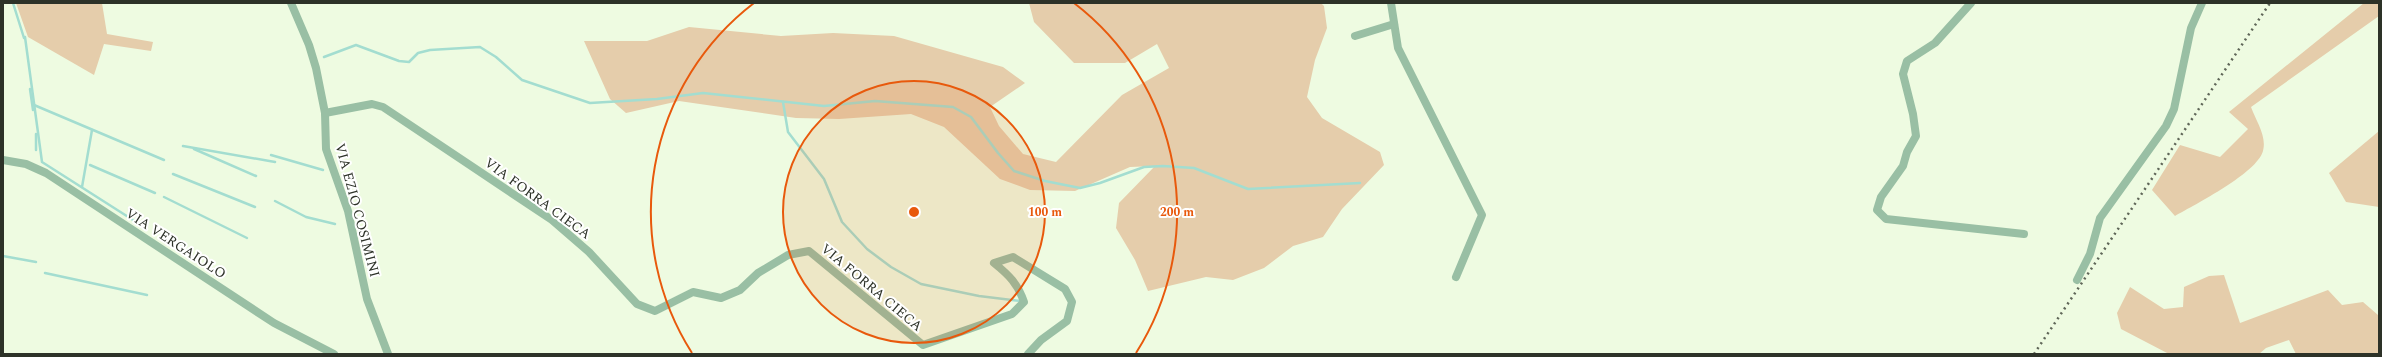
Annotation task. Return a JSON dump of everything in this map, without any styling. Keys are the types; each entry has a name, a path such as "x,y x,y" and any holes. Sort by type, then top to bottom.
{"street":[{"name":"VIA EZIO COSIMINI","path":"291,3 309,45 326,113 328,155 348,212 367,299 387,354"},
{"path":"1391,3 1398,48 1482,215 1456,277"},
{"path":"1971,3 1934,43 1907,62 1903,74 1913,114 1916,136 1907,152 1903,166 1881,197 1878,210 1886,220 2024,234"},
{"path":"2077,280 2090,254 2100,218 2166,126 2174,109 2191,28 2202,3"},
{"path":"1355,36 1394,24"},
{"name":"VIA FORRA CIECA","path":"326,113 372,104 383,106 552,220 589,252 637,304 655,311 693,292 721,298 740,290 758,273 788,255 809,251 923,346 1012,314 1024,302 1019,286 1010,276 994,263 1013,257 1065,289 1072,302 1067,321 1041,340 1028,354"},
{"name":"VIA VERGAIOLO","path":"3,160 26,164 46,174 274,323 334,354"}],"shaded area":[{"path":"16,3 102,3 107,34 153,42 151,51 104,44 94,75 28,37"},
{"path":"1029,3 1321,3 1324,6 1327,28 1315,60 1307,97 1322,118 1380,152 1384,165 1342,209 1323,237 1293,246 1264,268 1233,280 1206,277 1148,291 1135,260 1116,228 1119,203 1155,166 1130,167 1075,191 1030,190 1000,179 944,127 911,114 839,119 796,118 679,101 626,113 610,99 584,41 647,41 689,27 781,36 833,33 894,36 1003,67 1025,83 990,107 999,126 1023,154 1056,162 1122,95 1169,68 1157,44 1125,63 1074,63 1034,22"},
{"path":"2364,3 2379,3 2379,16 2251,107 2264,140 2263,151 2258,160 2250,169 2225,187 2175,216 2152,190 2180,145 2220,157 2248,129 2229,112"},
{"path":"2379,131 2379,207 2346,202 2329,173"},
{"path":"2224,275 2240,323 2328,290 2342,305 2363,302 2378,315 2379,314 2379,354 2296,354 2289,340 2266,348 2259,354 2169,354 2121,329 2117,313 2130,287 2164,309 2183,307 2184,287 2209,276"}],"waterway":[{"path":"13,3 24,38"},
{"path":"25,37 42,162 144,227"},
{"path":"324,57 356,45 399,61 409,62 418,53 430,50 480,47 496,57 522,80 590,103 657,99 703,93 824,106 875,101 953,107 971,117 998,153 1014,171 1045,181 1080,188 1100,183 1144,167 1163,166 1194,168 1248,189 1360,183"},
{"path":"30,89 33,110"},
{"path":"783,102 788,132 824,179 842,222 867,249 891,267 921,284 979,296 1021,301"},
{"path":"34,105 164,160"},
{"path":"82,187 92,130"},
{"path":"36,134 36,150"},
{"path":"183,146 275,162"},
{"path":"194,149 256,176"},
{"path":"271,155 323,170"},
{"path":"90,165 155,193"},
{"path":"173,174 255,207"},
{"path":"164,197 247,238"},
{"path":"275,201 306,217 335,224"},
{"path":"3,256 36,262"},
{"path":"45,273 147,295"}],"railway":[{"path":"2034,354 2270,3"}]}
